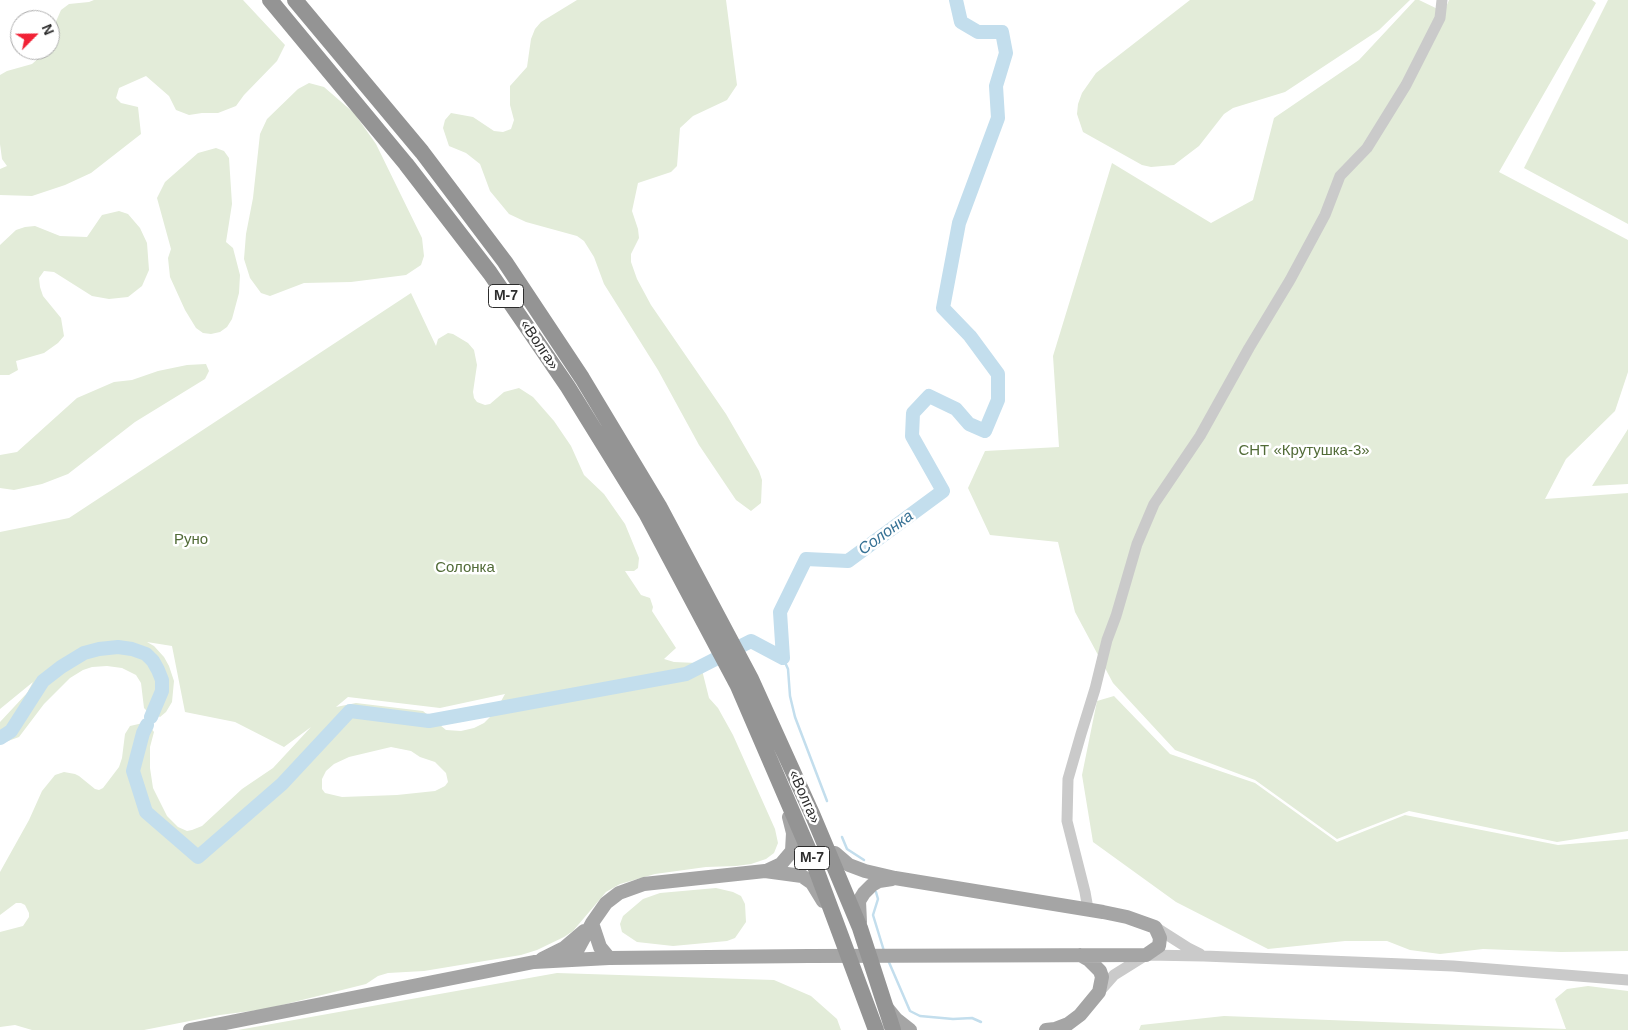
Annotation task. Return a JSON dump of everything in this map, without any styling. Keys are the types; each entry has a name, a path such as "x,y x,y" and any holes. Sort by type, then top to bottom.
{"highway":[{"name":"«Волга»","path":"270,0 406,164 490,273 568,387 710,615"},
{"name":"«Волга»","path":"295,0 422,152 505,262 582,378 659,506 710,615"},
{"name":"М-7","path":"710,615 744,682"},
{"name":"«Волга»","path":"744,682 779,784 810,853 842,934 876,1030"},
{"name":"«Волга»","path":"744,682 813,816 859,922 892,1030"}],"main road":[{"path":"765,871 781,864 790,855 793,846 793,833 782,801 779,784"},
{"path":"813,816 827,836 835,852 859,922"},
{"path":"190,1030 534,962 609,958 1146,955 1159,946 1160,938 1154,927 1127,917 895,878 849,866 835,852"},
{"path":"572,960 600,910 612,897 633,887 644,884 765,871 795,874 802,876 812,883 832,921 842,934"},
{"path":"859,922 859,901 867,889 879,881 895,878"},
{"path":"592,923 600,947 609,958"},
{"path":"534,962 564,948 592,923"},
{"path":"1046,1030 1068,1024 1080,1015 1099,992 1102,976 1100,971 1089,960 1080,955"},
{"path":"884,1004 896,1019 910,1030"}],"street":[{"path":"1088,910 1067,821 1068,780 1080,734 1095,689 1107,640 1137,544 1154,504 1200,436 1249,348 1290,280 1325,215 1340,176 1367,148 1406,85 1440,18 1442,0"},
{"path":"1154,927 1204,956"},
{"path":"1099,992 1114,975 1146,955 1453,966 1628,980"}],"green space":[{"path":"94,0 243,0 285,45 277,61 236,106 218,113 189,115 176,110 169,96 146,76 119,88 116,98 121,103 138,107 141,134 91,173 65,185 32,196 0,195 0,169 7,166 2,159 0,144 0,75 7,71 32,64 36,60 60,60 61,10 69,4"},
{"path":"577,0 726,0 737,85 727,100 693,116 680,128 677,166 671,172 638,183 632,211 639,238 631,254 631,262 637,279 651,305 726,414 759,471 762,480 761,503 751,511 736,500 699,445 658,370 604,284 594,257 584,241 577,236 526,222 509,214 490,191 480,164 466,153 449,146 443,128 445,120 451,113 473,117 494,131 503,132 511,129 514,120 510,105 510,86 527,67 531,39 535,29 541,22"},
{"path":"1190,0 1410,0 1379,30 1285,92 1233,108 1224,114 1199,146 1174,165 1151,167 1142,165 1083,132 1077,114 1078,104 1082,93 1096,73"},
{"name":"СНТ «Крутушка-3»","path":"1415,0 1419,0 1444,12 1449,0 1592,0 1596,3 1499,172 1628,240 1628,372 1615,411 1566,459 1545,499 1628,493 1628,831 1557,842 1409,811 1337,839 1255,780 1175,750 1113,683 1075,612 1058,542 990,535 968,488 985,451 1059,447 1053,356 1112,163 1211,223 1253,200 1274,118 1359,60"},
{"path":"1608,0 1628,0 1628,224 1524,168"},
{"path":"309,83 324,87 354,113 376,144 422,238 424,256 421,265 406,275 351,282 304,283 270,296 261,293 250,278 244,259 260,134 267,119 298,89"},
{"path":"216,148 224,151 229,158 232,204 226,242 233,248 240,275 239,293 232,319 227,327 220,332 211,334 203,333 196,328 185,310 170,277 168,258 171,249 157,198 165,182 198,153"},
{"path":"119,211 128,214 140,228 147,243 149,270 142,286 128,297 109,299 92,296 54,272 44,271 39,278 40,287 43,296 61,318 64,336 44,353 16,361 18,370 9,375 0,375 0,245 16,230 35,226 60,236 87,237 102,215"},
{"name":"Руно","path":"411,293 436,346 438,339 448,333 468,343 474,350 477,365 473,392 477,402 485,405 490,404 504,392 519,388 533,397 554,421 571,446 584,475 604,494 625,524 639,558 638,568 634,571 625,571 641,595 650,598 653,607 652,611 676,648 664,659 674,662 697,663 701,666 709,698 718,708 733,735 775,829 778,843 774,853 766,859 751,864 706,867 655,874 620,884 606,892 573,931 537,950 521,955 424,971 388,973 378,976 366,984 266,1009 220,1015 144,1030 32,1030 15,1025 0,1027 0,932 23,926 29,917 29,913 25,905 16,903 0,915 0,872 29,820 42,791 55,775 64,772 75,774 95,789 103,788 119,767 125,734 130,726 143,723 148,724 154,732 150,747 150,768 153,788 167,816 178,827 187,831 202,826 242,789 273,768 311,727 284,747 235,722 185,712 172,646 147,642 154,646 164,657 174,681 172,702 166,712 160,717 144,708 141,683 136,675 122,668 92,667 70,678 44,704 19,737 0,744 0,722 27,693 33,682 0,709 0,532 69,518","holes":["505,694 495,712 484,723 461,731 446,730 423,711 356,703 336,707 348,697 440,708","391,747 411,751 420,757 435,762 446,773 448,782 445,786 435,791 397,795 342,797 325,793 322,789 322,779 326,771 334,764 349,757"]},
{"path":"206,364 209,371 205,379 135,422 68,474 42,484 14,490 0,488 0,455 17,452 77,398 114,382 132,380 158,371 187,365"},
{"path":"1628,429 1628,484 1592,486"},
{"path":"1114,696 1170,754 1255,783 1337,842 1405,815 1558,845 1628,839 1628,951 1561,952 1483,949 1440,954 1410,950 1387,941 1345,941 1268,949 1176,902 1093,842 1082,775 1097,701"},
{"path":"716,888 741,896 745,904 746,922 735,938 727,941 673,946 637,942 622,932 620,924 623,916 643,899 660,893"},
{"path":"557,973 774,980 811,996 837,1019 841,1030 238,1030"},
{"path":"1588,986 1628,991 1628,1030 1139,1030 1141,1025 1224,1016 1566,1029 1555,999 1567,989"}],"waterway":[{"name":"Солонка","path":"147,725 133,771 146,812 198,857 282,784 350,711 429,721 686,674 751,641 783,658 780,612 806,559 848,561 943,491 912,436 913,413 929,396 956,409 969,424 985,431 998,400 998,374 970,336 943,308 959,223 998,118 996,86 1006,53 1002,32 978,32 961,22 956,0"},
{"name":"Солонка","path":"0,738 11,731 43,681 84,653 99,649 118,647 132,649 146,654 153,661 162,680 162,691 151,717"},
{"path":"783,658 788,669 790,696 795,717 827,801"},
{"path":"842,837 847,849 864,860"},
{"path":"876,892 878,899 873,915 884,951"},
{"path":"888,960 910,1011 920,1016 953,1019 972,1018 981,1022"}]}
